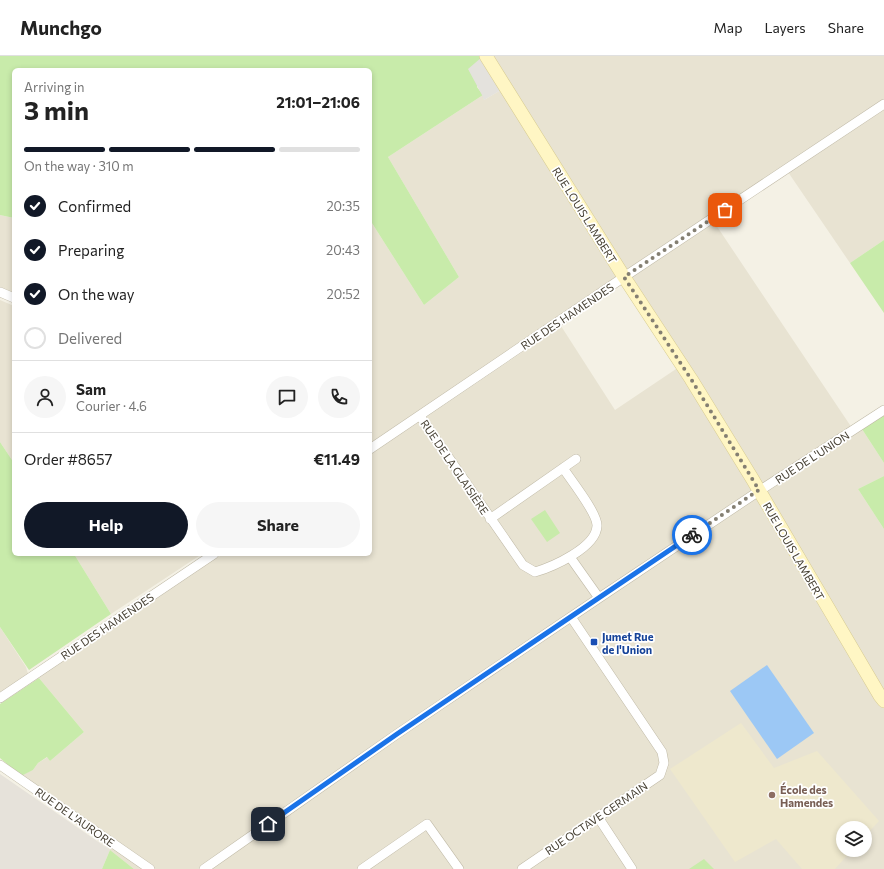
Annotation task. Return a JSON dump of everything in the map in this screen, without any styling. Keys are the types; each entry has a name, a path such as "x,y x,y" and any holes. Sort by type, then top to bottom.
{"street":[{"name":"RUE LOUIS LAMBERT","path":"486,56 624,277 691,379 759,490 884,701"},
{"name":"RUE DES HAMENDES","path":"372,449 624,277 884,104"},
{"path":"0,292 12,297"},
{"name":"RUE DE L'UNION","path":"204,869 397,734 570,617 759,490 884,410"},
{"name":"RUE DE LA GLAISIÈRE","path":"420,416 523,566 535,572 570,557 593,538 597,526 594,514 563,468"},
{"name":"RUE DE LA GLAISIÈRE","path":"490,519 576,459"},
{"name":"RUE DES HAMENDES","path":"0,698 211,556"},
{"path":"570,557 599,598"},
{"name":"RUE OCTAVE GERMAIN","path":"522,869 660,774 664,763 662,752 570,617"},
{"name":"RUE DE L'AURORE","path":"0,766 150,869"},
{"path":"598,817 632,869"},
{"path":"362,869 427,824 459,869"}],"shaded area":[{"path":"486,56 884,56 884,104 712,219 852,428 860,426 884,463 884,476 858,489 884,529 884,701"},
{"path":"482,57 501,90 484,100 468,69"},
{"path":"501,90 618,277 372,442 372,223 424,305 459,277 388,157 483,95 484,100"},
{"path":"884,106 884,240 850,263 788,172"},
{"path":"0,215 12,218 12,295 0,291"},
{"path":"0,300 12,305 12,460 0,442"},
{"path":"561,326 615,410 679,367 884,708 884,869 134,869 17,777 33,770 38,763 48,757 50,761 84,732 39,678 220,556 372,556 372,454"},
{"path":"75,556 199,556 111,614"},
{"path":"0,627 26,667 28,674 0,695"},
{"name":"École des Hamendes","path":"741,723 774,768 817,751 879,821 872,828 872,821 836,821 836,857 846,857 835,869 802,869 776,839 735,862 670,769"},
{"path":"0,774 110,850 102,869 0,869"}],"green space":[{"path":"0,56 481,56 477,87 483,95 388,157 459,277 424,305 372,223 372,68 12,68 12,218 0,215"},
{"path":"884,240 884,313 850,263"},
{"path":"884,410 884,463 860,426"},
{"path":"0,442 12,460 12,556 75,556 111,614 29,670 0,627"},
{"path":"884,476 884,529 858,489"},
{"path":"545,510 560,533 547,542 531,519"},
{"path":"39,678 84,732 50,761 47,757 38,763 33,770 21,776 0,758 0,704"},
{"path":"110,850 134,869 102,869"},
{"path":"704,859 714,869 689,869"}],"water":[{"path":"767,665 814,733 777,759 730,691"}],"way so far":[{"path":"692,535 759,490 691,379 624,277 725,210"}],"place":[{"name":"Jumet Rue de l'Union","path":"594,642"},
{"name":"École des Hamendes","path":"772,795"}],"route":[{"path":"268,824 397,734 692,535"}]}
